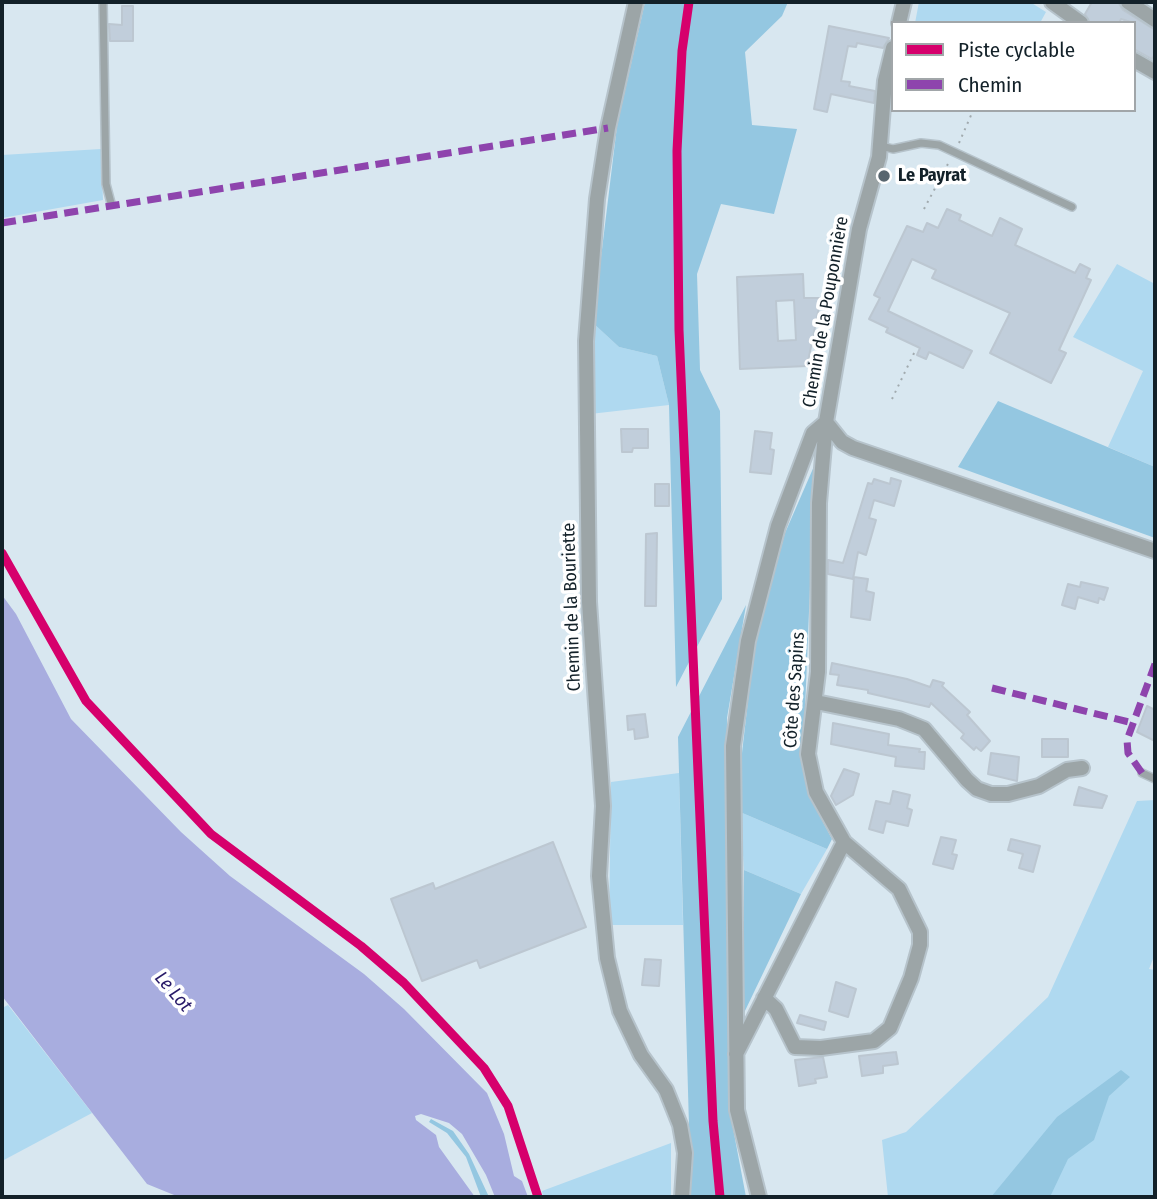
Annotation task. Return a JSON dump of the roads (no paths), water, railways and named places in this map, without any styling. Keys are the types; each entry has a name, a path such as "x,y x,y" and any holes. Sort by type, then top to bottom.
{"street":[{"name":"Chemin de la Bouriette","path":"636,2 608,128 597,199 586,341 589,602 603,806 599,876 607,958 620,1012 641,1055 666,1090 680,1125 685,1153 682,1197"},
{"path":"899,21 904,2"},
{"path":"1053,2 1078,21"},
{"path":"1128,2 1155,20"},
{"name":"Chemin de la Pouponnière","path":"759,1197 737,1110 733,746 748,641 778,526 813,433 826,422 859,229 880,146 885,81 891,56"},
{"path":"1136,61 1155,72"},
{"path":"826,422 842,442 853,448 1155,551"},
{"name":"Côte des Sapins","path":"826,422 819,503 816,702 808,754 816,792 844,842"},
{"path":"816,702 900,719 924,729 967,780 991,794 1008,794 1039,786 1067,770 1082,768"},
{"path":"736,1054 764,998 844,842 899,889 920,932 920,945 911,978 890,1028 874,1041 821,1048 795,1047 776,1009 764,998"}],"lane":[{"path":"103,2 106,184 111,203"},
{"path":"880,146 893,149 922,143 939,145 1072,207"},
{"path":"1142,773 1155,779"}],"water":[{"name":"Le Lot","path":"2,595 16,614 71,719 181,832 230,876 364,974 404,1009 487,1093 504,1134 514,1176 522,1181 528,1197 495,1197 486,1175 462,1134 449,1123 421,1114 415,1116 416,1120 436,1135 439,1147 475,1197 179,1197 147,1184 2,996"}],"place":[{"name":"Le Payrat","path":"884,176"}]}
